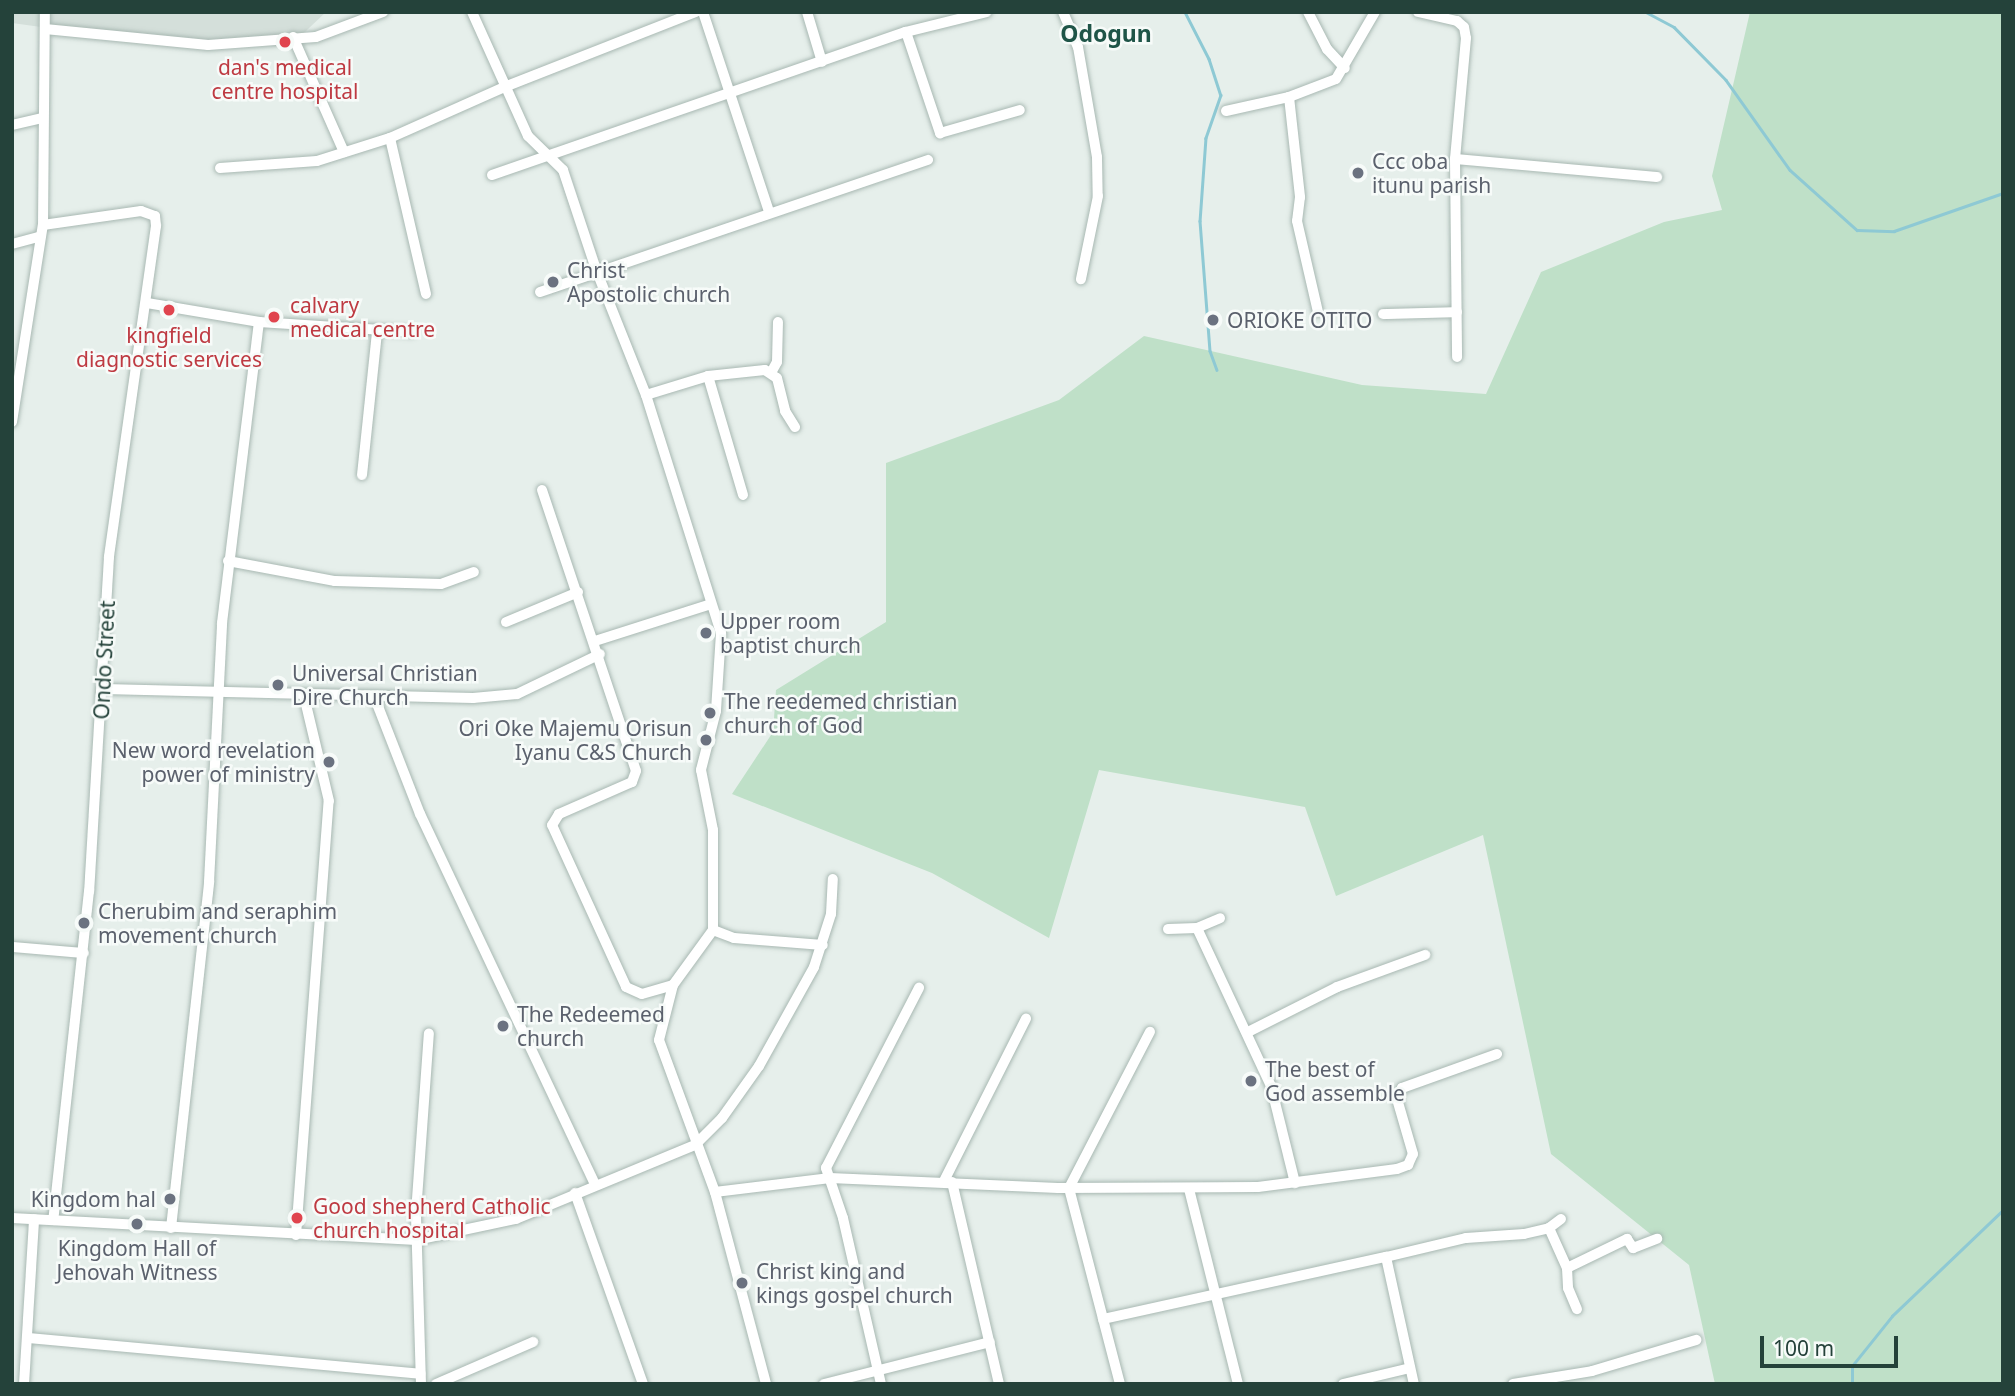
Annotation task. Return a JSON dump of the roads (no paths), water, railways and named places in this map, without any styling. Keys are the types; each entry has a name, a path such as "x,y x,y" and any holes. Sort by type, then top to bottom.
{"street":[{"path":"12,422 43,225 45,12"},
{"path":"45,29 208,44 316,37 383,12"},
{"path":"472,12 528,136 563,170 597,272 646,395 723,649 716,711 701,770 713,830 713,930 673,985 660,1028 660,1048 715,1192 766,1384"},
{"path":"220,168 317,161 390,138 507,86 696,12"},
{"path":"703,12 769,211"},
{"path":"807,12 822,62"},
{"path":"927,12 931,24"},
{"path":"492,175 548,154 567,152 906,32 988,12"},
{"path":"1063,12 1077,47 1097,157 1098,196 1082,279"},
{"path":"1308,12 1328,49 1345,68"},
{"path":"1227,111 1325,86 1345,68 1374,12"},
{"path":"1418,12 1464,27 1455,159 1457,357"},
{"path":"906,32 940,133 1020,110"},
{"path":"293,37 344,152"},
{"path":"1289,97 1300,197 1297,221 1318,312"},
{"path":"12,125 42,118"},
{"path":"390,138 426,294"},
{"path":"540,292 769,211 928,159"},
{"path":"1455,159 1657,177"},
{"name":"Ondo Street","path":"43,225 141,211 155,216 147,303 109,558 104,689 84,953 53,1220"},
{"path":"12,244 39,237"},
{"path":"147,303 259,322 377,332 412,332"},
{"path":"1384,314 1457,312"},
{"path":"171,1228 209,882 218,692 228,561 259,322"},
{"path":"772,371 777,362 778,323"},
{"path":"362,475 377,332"},
{"path":"646,395 708,376 772,371"},
{"path":"772,371 795,427"},
{"path":"708,376 743,495"},
{"path":"542,490 631,747 635,777 620,789 559,814 552,825 626,987 642,993 673,985"},
{"path":"228,561 335,580 441,584 474,572"},
{"path":"506,622 578,592"},
{"path":"595,641 710,604"},
{"path":"104,689 304,696 473,698 517,694 600,654"},
{"path":"296,1235 329,801 304,696"},
{"path":"374,696 419,814 595,1184"},
{"path":"12,1217 416,1240 497,1226 695,1145 722,1118 759,1066 823,945 833,879"},
{"path":"1168,929 1197,928 1220,918"},
{"path":"1197,928 1248,1032 1282,1116 1295,1183"},
{"path":"713,930 734,938 823,945"},
{"path":"12,947 84,953"},
{"path":"1248,1032 1337,987 1425,955"},
{"path":"881,1384 843,1218 826,1168 919,988"},
{"path":"999,1384 948,1182 1026,1019"},
{"path":"28,1338 421,1379 416,1240 429,1032"},
{"path":"1120,1384 1069,1188 1150,1032"},
{"path":"715,1192 830,1178 1069,1188 1189,1189 1295,1183 1408,1165 1413,1154 1397,1099 1402,1088 1497,1054"},
{"path":"1189,1189 1238,1384"},
{"path":"575,1193 643,1384"},
{"path":"23,1384 34,1219"},
{"path":"1103,1319 1466,1238 1504,1238 1549,1227 1561,1219"},
{"path":"1549,1227 1567,1268 1568,1288 1577,1309"},
{"path":"1567,1268 1627,1239 1633,1248 1657,1240"},
{"path":"1386,1256 1414,1384"},
{"path":"1513,1384 1592,1371 1696,1340"},
{"path":"436,1384 533,1342"},
{"path":"824,1384 990,1342"},
{"path":"1343,1384 1410,1368"}],"waterway":[{"path":"1185,12 1209,59 1221,95 1206,138 1200,221 1210,351 1217,370"},
{"path":"1646,12 1674,27 1726,80 1790,170 1857,230 1894,231 2003,193"},
{"path":"1852,1384 1852,1366 1892,1316 2003,1210"}],"place":[{"name":"dan's medical centre hospital","path":"285,42"},
{"name":"Ccc oba itunu parish","path":"1358,173"},
{"name":"Christ Apostolic church","path":"553,282"},
{"name":"kingfield diagnostic services","path":"169,310"},
{"name":"calvary medical centre","path":"274,317"},
{"name":"ORIOKE OTITO","path":"1213,320"},
{"name":"Upper room baptist church","path":"706,633"},
{"name":"Universal Christian Dire Church","path":"278,685"},
{"name":"The reedemed christian church of God","path":"710,713"},
{"name":"Ori Oke Majemu Orisun Iyanu C&S Church","path":"706,740"},
{"name":"New word revelation power of ministry","path":"329,762"},
{"name":"Cherubim and seraphim movement church","path":"84,923"},
{"name":"The Redeemed church","path":"503,1026"},
{"name":"The best of God assemble","path":"1251,1081"},
{"name":"Kingdom hal","path":"170,1199"},
{"name":"Good shepherd Catholic church hospital","path":"297,1218"},
{"name":"Kingdom Hall of Jehovah Witness","path":"137,1224"},
{"name":"Christ king and kings gospel church","path":"742,1283"}],"district":[{"name":"Odogun","path":"1106,33"}]}
